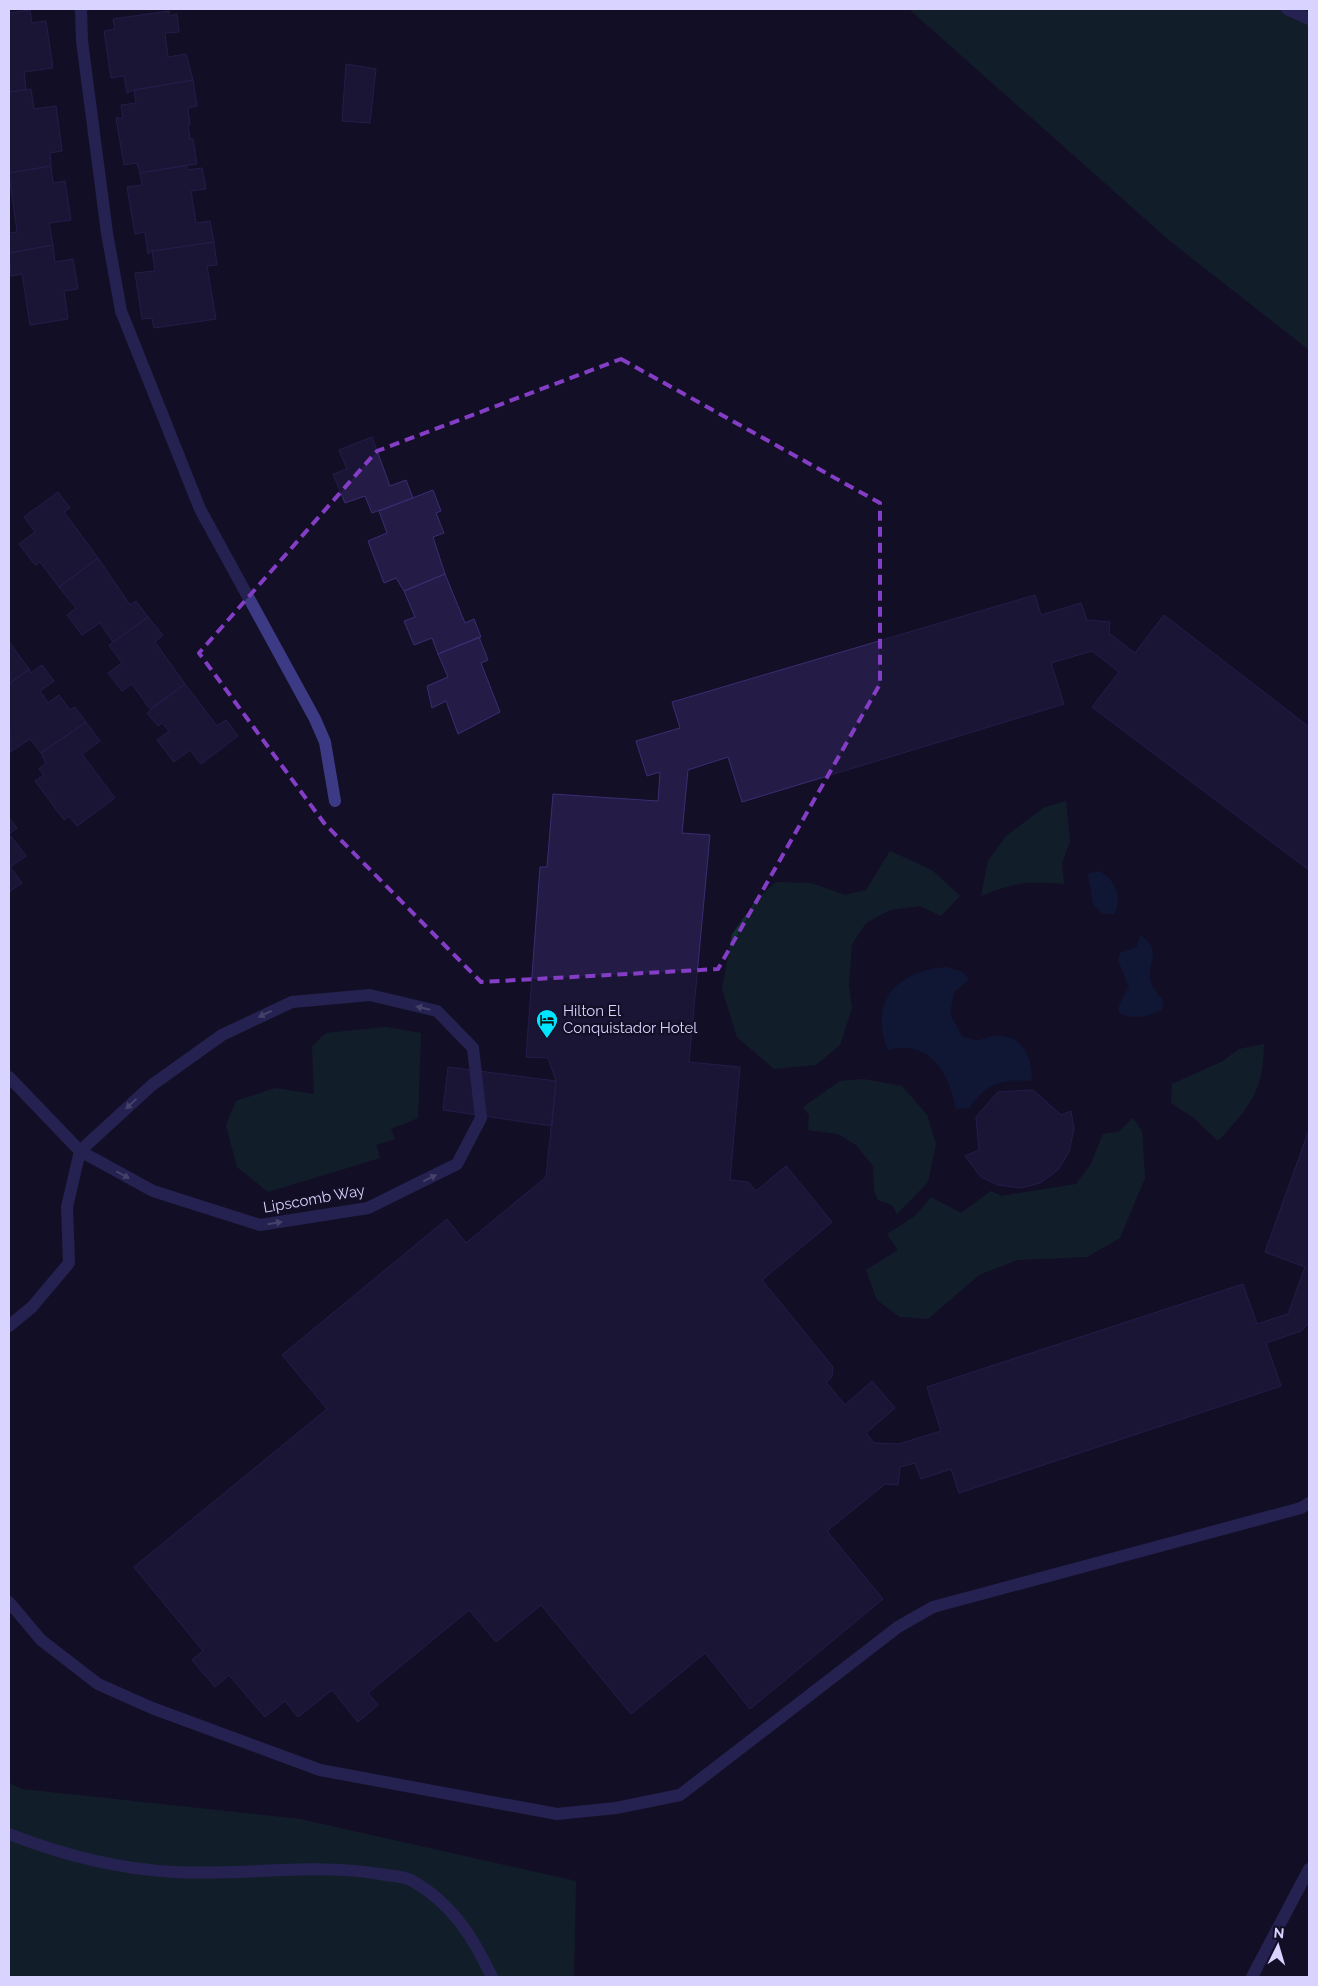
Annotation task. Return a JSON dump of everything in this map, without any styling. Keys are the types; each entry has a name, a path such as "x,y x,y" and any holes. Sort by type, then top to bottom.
{"street":[{"path":"81,9 82,41 107,234 121,311 200,509 315,719 325,742 335,801"},
{"path":"1287,9 1309,19"},
{"name":"Lipscomb Way","path":"9,1077 80,1152 153,1191 260,1225 368,1208 456,1164 481,1118 473,1048 437,1011 370,995 292,1002 222,1035 152,1085 80,1152"},
{"path":"9,1326 32,1307 69,1263 67,1207 80,1152"},
{"path":"9,1602 41,1640 98,1684 152,1708 320,1770 557,1814 616,1808 680,1795 898,1627 933,1608 1301,1508 1309,1503"},
{"path":"9,1834 33,1843 107,1862 174,1872 362,1870 410,1879 450,1908 478,1948 492,1977"},
{"path":"1252,1977 1309,1870"}],"highlighted area":[{"path":"621,359 880,503 880,684 718,969 481,982 324,823 199,653 377,451"}],"green space":[{"path":"909,9 1309,9 1309,350 1170,241"},
{"path":"1066,801 1070,841 1062,863 1064,884 1013,885 981,896 988,861 1006,836 1045,807"},
{"path":"890,851 932,870 960,896 941,916 920,906 890,910 866,923 852,944 849,985 852,1008 840,1045 816,1065 774,1069 737,1037 722,989 732,934 758,898 776,882 811,883 845,895 866,890"},
{"path":"386,1027 421,1033 418,1118 391,1129 395,1139 376,1145 380,1158 268,1192 237,1167 226,1125 236,1101 275,1088 314,1094 312,1046 326,1033"},
{"path":"1264,1044 1261,1075 1253,1098 1239,1118 1218,1141 1194,1118 1171,1103 1172,1084 1223,1061 1239,1049"},
{"path":"863,1079 902,1086 927,1115 936,1144 928,1182 897,1214 892,1205 878,1200 874,1190 873,1166 856,1145 838,1134 808,1130 809,1115 803,1107 840,1081"},
{"path":"1133,1118 1142,1131 1145,1178 1120,1238 1087,1257 1017,1260 979,1275 928,1319 900,1317 877,1300 866,1270 898,1250 887,1234 915,1216 931,1197 961,1213 991,1191 1001,1196 1076,1184 1091,1164 1103,1134 1118,1132"},
{"path":"9,1783 22,1789 300,1819 576,1881 574,1977 9,1977"}],"water":[{"path":"1100,871 1114,885 1118,896 1114,915 1101,913 1093,903 1088,874"},
{"path":"1140,935 1152,947 1150,978 1153,987 1163,1001 1162,1009 1146,1016 1134,1017 1118,1012 1120,1003 1129,987 1118,960 1120,953 1137,947"},
{"path":"946,967 963,972 969,980 954,992 950,1014 962,1036 975,1040 996,1036 1013,1039 1024,1049 1032,1072 1032,1081 1012,1081 996,1084 976,1099 969,1108 956,1109 953,1095 942,1071 926,1054 915,1049 888,1050 883,1033 882,1017 885,1003 891,992 901,982 914,975"}],"building":[{"path":"30,10 32,23 46,21 53,68 24,72 26,90 9,92 9,13"},
{"path":"169,11 170,16 177,14 179,32 165,33 168,57 186,54 193,80 134,90 127,93 124,76 111,78 104,31 115,29 113,19"},
{"path":"346,64 376,69 370,123 342,121"},
{"path":"193,80 197,106 188,108 190,125 188,125 190,139 193,139 197,164 140,173 137,163 124,165 116,118 123,118 121,105 136,103 134,90"},
{"path":"31,89 34,109 56,106 62,151 50,153 51,166 9,173 9,92"},
{"path":"186,165 187,170 202,168 206,189 191,191 196,223 210,221 214,242 152,251 148,254 145,232 135,234 127,187 142,185 140,173"},
{"path":"51,166 53,183 65,181 71,220 49,223 53,245 9,253 9,233 17,232 9,173"},
{"path":"214,242 217,265 207,266 216,319 154,328 152,318 142,319 135,273 155,271 152,251"},
{"path":"53,245 55,262 73,259 78,289 64,291 68,319 30,325 22,274 11,276 9,253"},
{"path":"372,437 390,486 406,480 413,498 372,513 365,496 345,503 333,474 347,469 339,450"},
{"path":"433,490 441,511 436,513 444,533 433,537 445,574 404,591 396,578 384,583 368,541 387,533 379,511"},
{"path":"58,492 70,508 64,512 98,558 59,587 40,562 35,565 19,544 35,532 24,517"},
{"path":"98,558 130,605 136,601 148,617 113,642 100,623 82,635 67,615 76,608 59,587"},
{"path":"445,574 465,623 474,619 481,637 438,654 432,638 414,645 404,621 415,617 404,591"},
{"path":"1035,595 1041,615 1081,603 1087,620 1110,622 1109,633 1135,653 1164,615 1309,727 1309,870 1092,707 1119,672 1092,651 1051,663 1064,704 742,802 728,757 688,770 682,833 710,835 689,1062 740,1067 730,1180 748,1182 756,1191 786,1166 832,1222 762,1280 833,1367 832,1377 826,1382 845,1405 872,1381 895,1408 866,1433 874,1443 899,1444 941,1431 927,1387 1243,1284 1257,1324 1288,1314 1305,1267 1265,1252 1309,1130 1309,1323 1301,1331 1266,1343 1281,1386 959,1493 951,1469 921,1479 915,1463 900,1467 898,1485 885,1484 827,1531 883,1599 750,1709 705,1653 631,1714 541,1605 496,1642 469,1610 368,1693 378,1705 358,1722 332,1690 298,1717 285,1701 265,1717 229,1675 215,1687 192,1660 203,1651 134,1567 327,1409 282,1355 447,1219 466,1243 546,1177 556,1081 548,1058 526,1057 540,867 547,867 553,794 658,801 660,772 647,776 636,741 680,728 672,702"},
{"path":"148,617 163,635 155,642 185,684 150,709 132,684 122,691 108,673 122,663 109,645"},
{"path":"479,637 488,660 481,663 500,712 458,734 446,701 432,708 427,686 448,677 438,654"},
{"path":"9,642 29,669 9,684"},
{"path":"42,665 54,681 40,691 48,703 59,695 70,710 75,707 86,722 41,753 30,739 10,752 9,684 29,669 31,673"},
{"path":"185,684 217,726 226,720 238,736 201,764 190,750 174,762 157,740 169,731 162,723 158,726 147,713"},
{"path":"86,722 100,741 82,754 115,798 77,826 69,816 64,820 35,781 44,775 39,769 46,763 41,753"},
{"path":"9,818 17,828 9,834"},
{"path":"9,834 26,856 10,867 22,883 9,892"},
{"path":"448,1067 556,1081 552,1126 443,1110"},
{"path":"1033,1090 1061,1115 1071,1111 1074,1129 1069,1152 1058,1170 1040,1183 1021,1188 998,1185 981,1177 965,1156 979,1150 976,1117 998,1092"}],"place":[{"name":"Hilton El Conquistador Hotel","path":"547,1039"}]}
